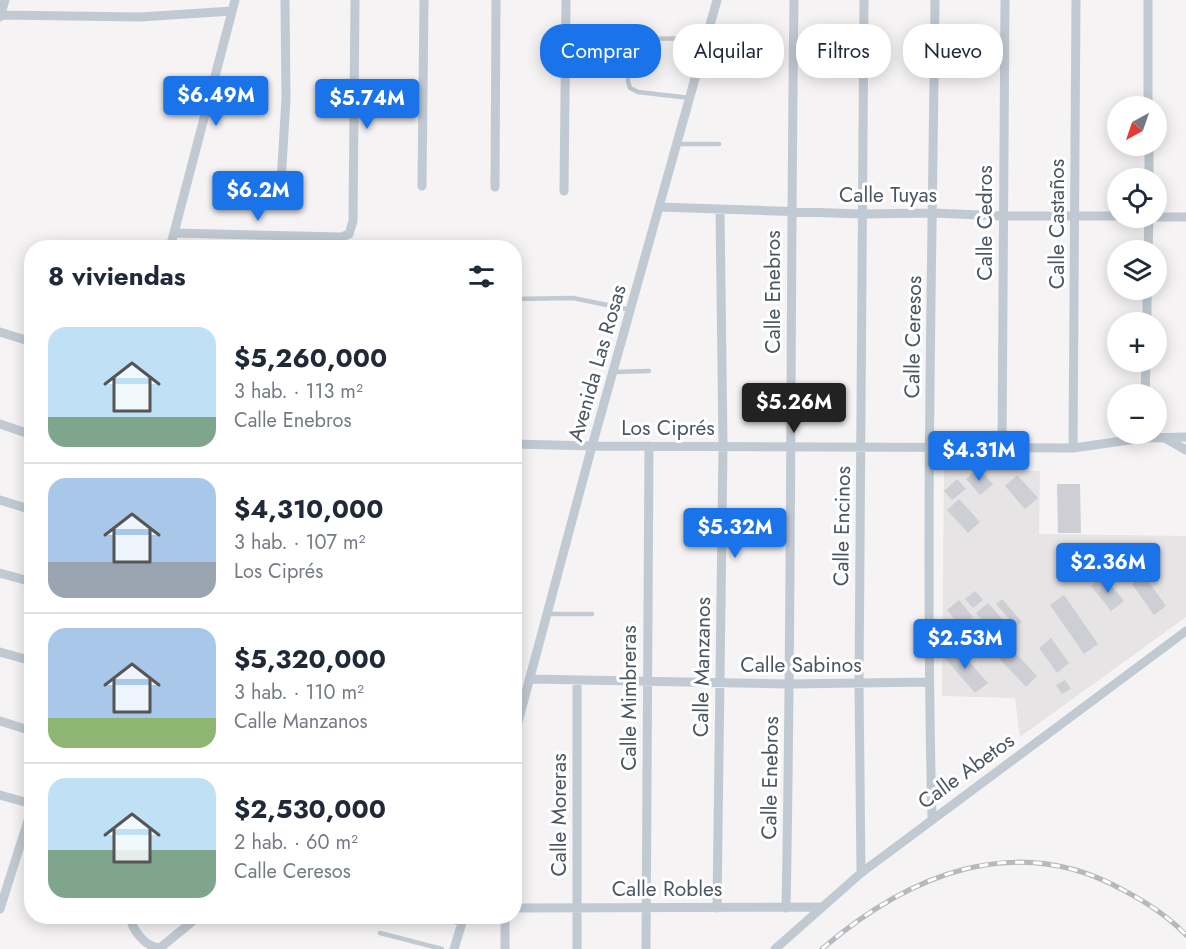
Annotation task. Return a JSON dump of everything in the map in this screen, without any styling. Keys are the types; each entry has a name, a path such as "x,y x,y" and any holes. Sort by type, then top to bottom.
{"street":[{"path":"5,0 0,16 140,17 232,11"},
{"path":"172,240 235,0"},
{"path":"281,184 286,98 285,0"},
{"path":"174,233 342,237 349,234 353,221 355,0"},
{"path":"422,186 424,0"},
{"path":"495,187 496,0"},
{"path":"564,191 566,0"},
{"name":"Avenida Las Rosas","path":"710,24 717,0"},
{"name":"Calle Enebros","path":"786,908 790,684 794,0"},
{"name":"Calle Encinos","path":"861,873 859,683 864,0"},
{"name":"Calle Ceresos","path":"932,818 928,682 935,0"},
{"name":"Calle Cedros","path":"1002,447 1005,0"},
{"name":"Calle Castaños","path":"1073,448 1076,0"},
{"path":"1148,0 1149,96"},
{"name":"Avenida Las Rosas","path":"522,708 592,446 695,78"},
{"name":"Calle Tuyas","path":"659,207 791,213 1107,216"},
{"name":"Calle Manzanos","path":"717,908 723,446 720,210"},
{"path":"1167,217 1186,217"},
{"path":"0,332 24,340"},
{"path":"0,424 24,432"},
{"name":"Los Ciprés","path":"1167,438 1186,437"},
{"path":"1167,439 1186,450"},
{"name":"Los Ciprés","path":"522,444 1073,448 1107,442"},
{"name":"Calle Mimbreras","path":"646,949 649,446"},
{"path":"0,500 24,508"},
{"path":"0,573 24,580"},
{"name":"Calle Abetos","path":"775,949 861,873 932,818 1186,631"},
{"path":"0,652 24,659"},
{"name":"Calle Sabinos","path":"530,679 790,684 928,682"},
{"name":"Calle Moreras","path":"577,681 577,949"},
{"path":"0,721 24,728"},
{"path":"0,795 24,803"},
{"path":"0,909 24,833"},
{"path":"0,874 11,878"},
{"name":"Calle Robles","path":"522,908 820,908"},
{"path":"131,924 143,939 154,947 160,948 189,924"},
{"path":"454,949 462,924"},
{"path":"505,924 505,949"}],"lane":[{"path":"673,38 630,41 628,81 630,88 638,92 690,98"},
{"path":"678,144 719,144"},
{"path":"522,299 573,298 631,310"},
{"path":"613,372 649,371"},
{"path":"547,614 592,614"},
{"path":"380,933 442,949"}],"shaded area":[{"path":"944,468 1040,471 1039,534 1186,536 1186,617 1020,737 1015,698 942,696"}],"building":[{"path":"979,468 993,484 980,495 966,479"},
{"path":"1017,475 1038,498 1025,509 1005,486"},
{"path":"957,479 966,489 952,500 944,491"},
{"path":"1057,484 1080,484 1081,533 1058,533"},
{"path":"959,499 980,522 968,533 947,510"},
{"path":"1127,552 1140,569 1128,578 1115,562"},
{"path":"1144,575 1166,606 1154,615 1132,584"},
{"path":"1104,576 1124,601 1111,611 1091,586"},
{"path":"975,591 983,600 973,608 965,599"},
{"path":"1064,595 1098,644 1084,654 1050,605"},
{"path":"1002,599 1022,622 1016,627 996,604"},
{"path":"959,600 973,617 960,627 947,610"},
{"path":"988,603 1014,632 1002,643 976,613"},
{"path":"1051,638 1069,663 1057,673 1039,648"},
{"path":"955,646 988,683 975,693 943,656"},
{"path":"1009,646 1037,676 1026,687 998,657"},
{"path":"1065,680 1071,689 1062,694 1056,685"}],"railway":[{"path":"822,949 855,923 890,900 927,882 964,869 1003,863 1042,864 1083,872 1140,899 1186,935"}]}
